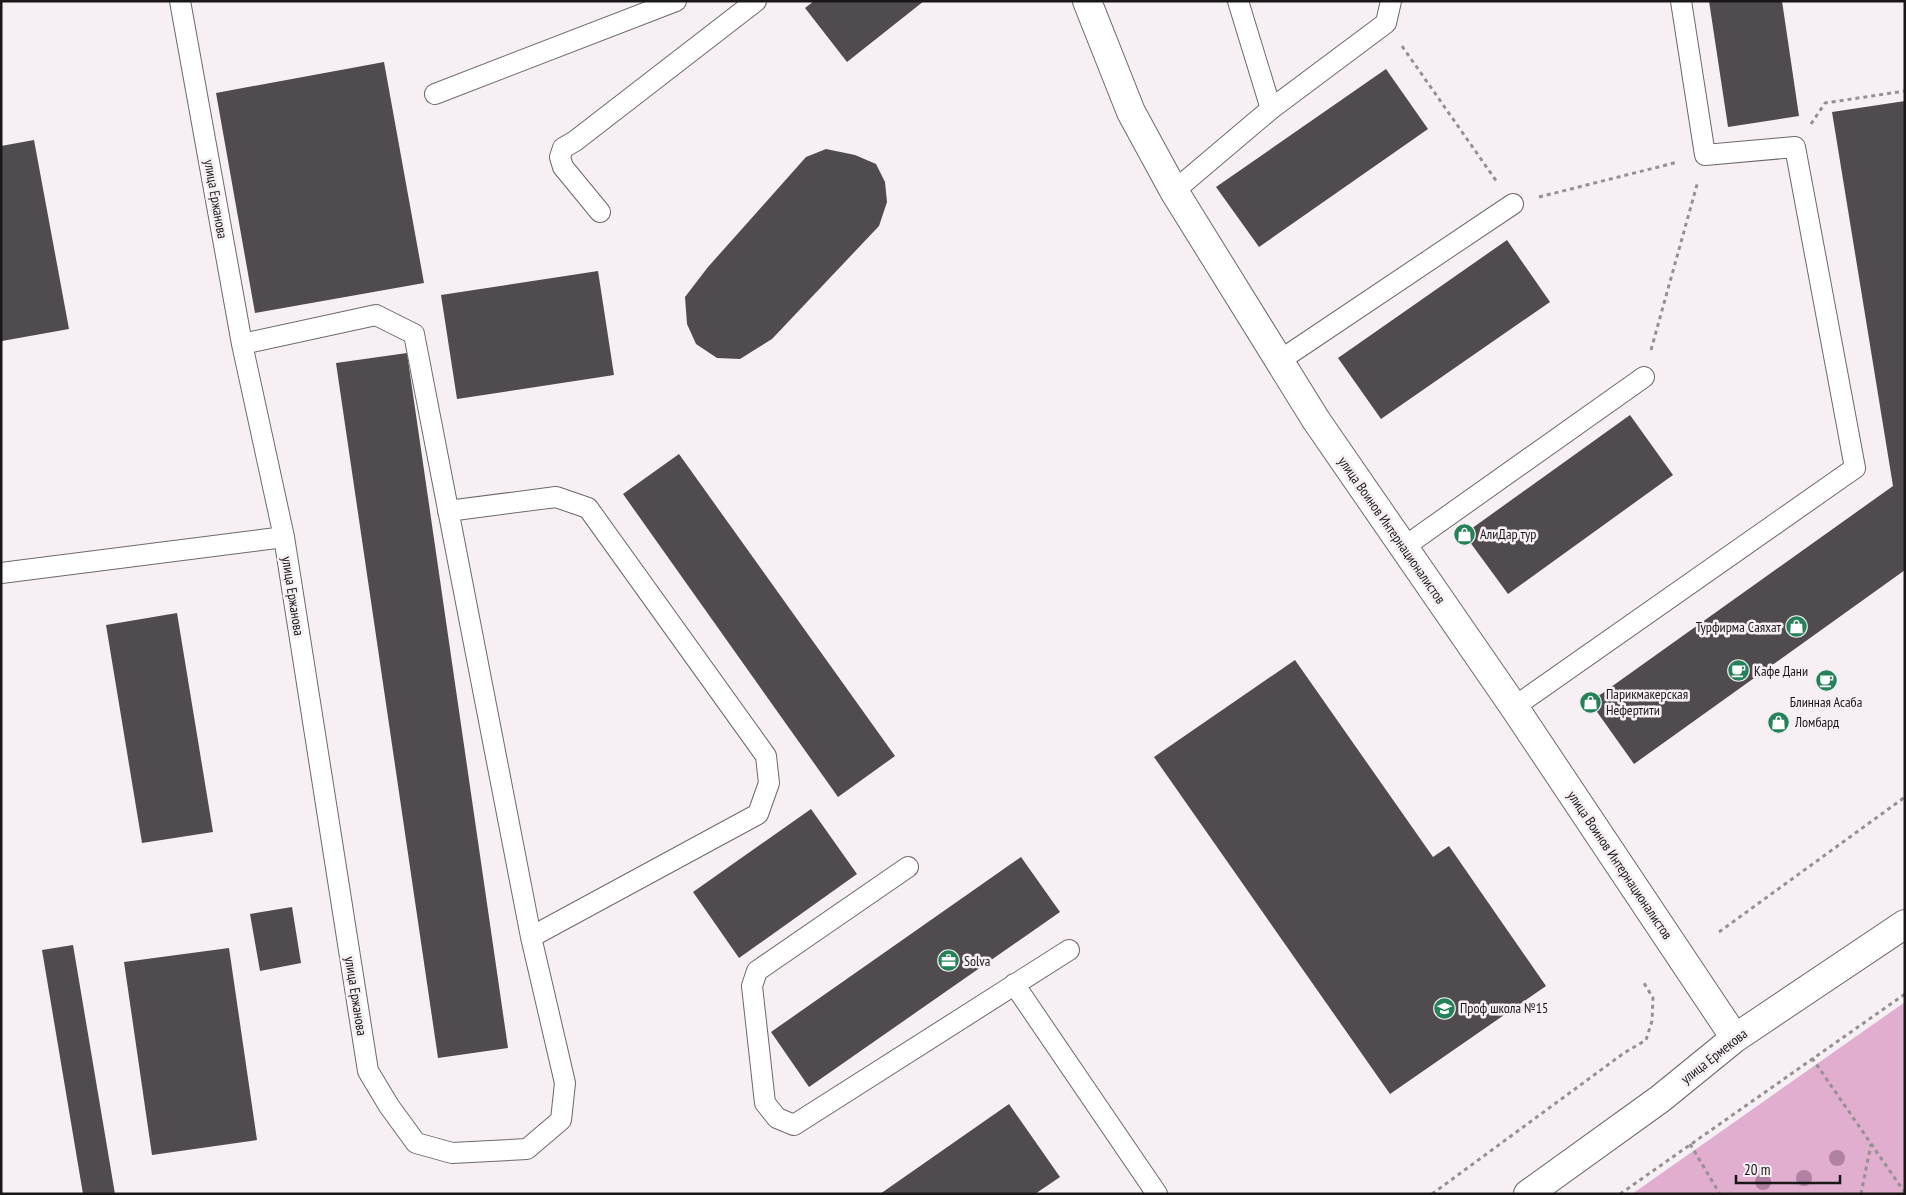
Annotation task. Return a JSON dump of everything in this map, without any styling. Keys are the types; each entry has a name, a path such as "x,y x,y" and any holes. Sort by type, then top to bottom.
{"main road":[{"name":"улица Воинов Интернационалистов","path":"1087,1 1131,112 1174,191 1316,420 1514,707 1735,1038"},
{"name":"улица Ермекова","path":"1528,1194 1660,1099 1735,1038 1905,924"}],"lane":[{"name":"улица Ержанова","path":"180,1 242,344 284,537 368,1072 388,1106 416,1143 452,1153 527,1149 561,1120 564,1083 531,937 414,334 376,315 242,344"},
{"path":"435,94 676,1"},
{"path":"600,212 562,167 560,157 563,148 575,141 756,1"},
{"path":"1238,1 1271,109"},
{"path":"1174,191 1271,109 1386,23 1391,1"},
{"path":"1514,707 1855,468 1795,147 1705,156 1681,1"},
{"path":"1279,360 1513,204"},
{"path":"1404,547 1644,377"},
{"path":"448,511 556,497 588,508 766,756 769,783 758,814 531,937"},
{"path":"1,573 284,537"},
{"path":"908,867 757,971 752,986 765,1103 777,1118 794,1125 1069,950"},
{"path":"1014,984 1157,1194"}],"path":[{"path":"1386,23 1513,204 1705,156 1644,377"},
{"path":"1795,147 1826,103 1905,91"},
{"path":"1719,932 1905,797"},
{"path":"1432,1194 1616,1059 1646,1040 1652,1021 1652,998 1644,983"},
{"path":"1620,1194 1905,994"},
{"path":"1812,1058 1905,1193"},
{"path":"1690,1144 1720,1194"},
{"path":"1861,1194 1871,1144"}],"shaded area":[{"path":"1905,1002 1905,1194 1632,1194"}],"building":[{"path":"814,1 924,1 847,62 805,8"},
{"path":"1709,1 1782,1 1799,116 1728,127"},
{"path":"384,62 424,283 255,313 216,93"},
{"path":"1386,69 1428,129 1259,247 1216,187"},
{"path":"1905,101 1905,570 1634,764 1590,702 1893,486 1832,112"},
{"path":"34,140 69,329 2,341 1,146"},
{"path":"826,149 855,155 876,164 885,182 887,202 879,226 772,339 740,359 717,358 696,344 687,324 685,297 708,267 806,157"},
{"path":"1507,240 1550,302 1381,419 1338,358"},
{"path":"598,271 614,375 457,399 441,295"},
{"path":"407,353 508,1048 438,1058 336,363"},
{"path":"1630,415 1673,475 1508,594 1464,534"},
{"path":"679,454 895,756 838,797 623,494"},
{"path":"177,613 213,832 142,843 106,625"},
{"path":"1295,660 1433,857 1449,846 1546,986 1390,1094 1154,757"},
{"path":"811,809 857,874 739,958 693,892"},
{"path":"1021,857 1060,912 809,1087 771,1032"},
{"path":"292,907 301,963 260,971 250,914"},
{"path":"73,945 115,1194 83,1194 42,950"},
{"path":"229,948 257,1140 152,1155 124,962"},
{"path":"1009,1104 1060,1177 1035,1194 880,1194"}],"place":[{"name":"АлиДар тур","path":"1464,534"},
{"name":"Турфирма Саяхат","path":"1797,627"},
{"name":"Кафе Дани","path":"1738,671"},
{"name":"Блинная Асаба","path":"1826,680"},
{"name":"Парикмакерская Нефертити","path":"1590,702"},
{"name":"Ломбард","path":"1779,722"},
{"name":"Solva","path":"948,961"},
{"name":"Проф школа №15","path":"1444,1008"}]}
